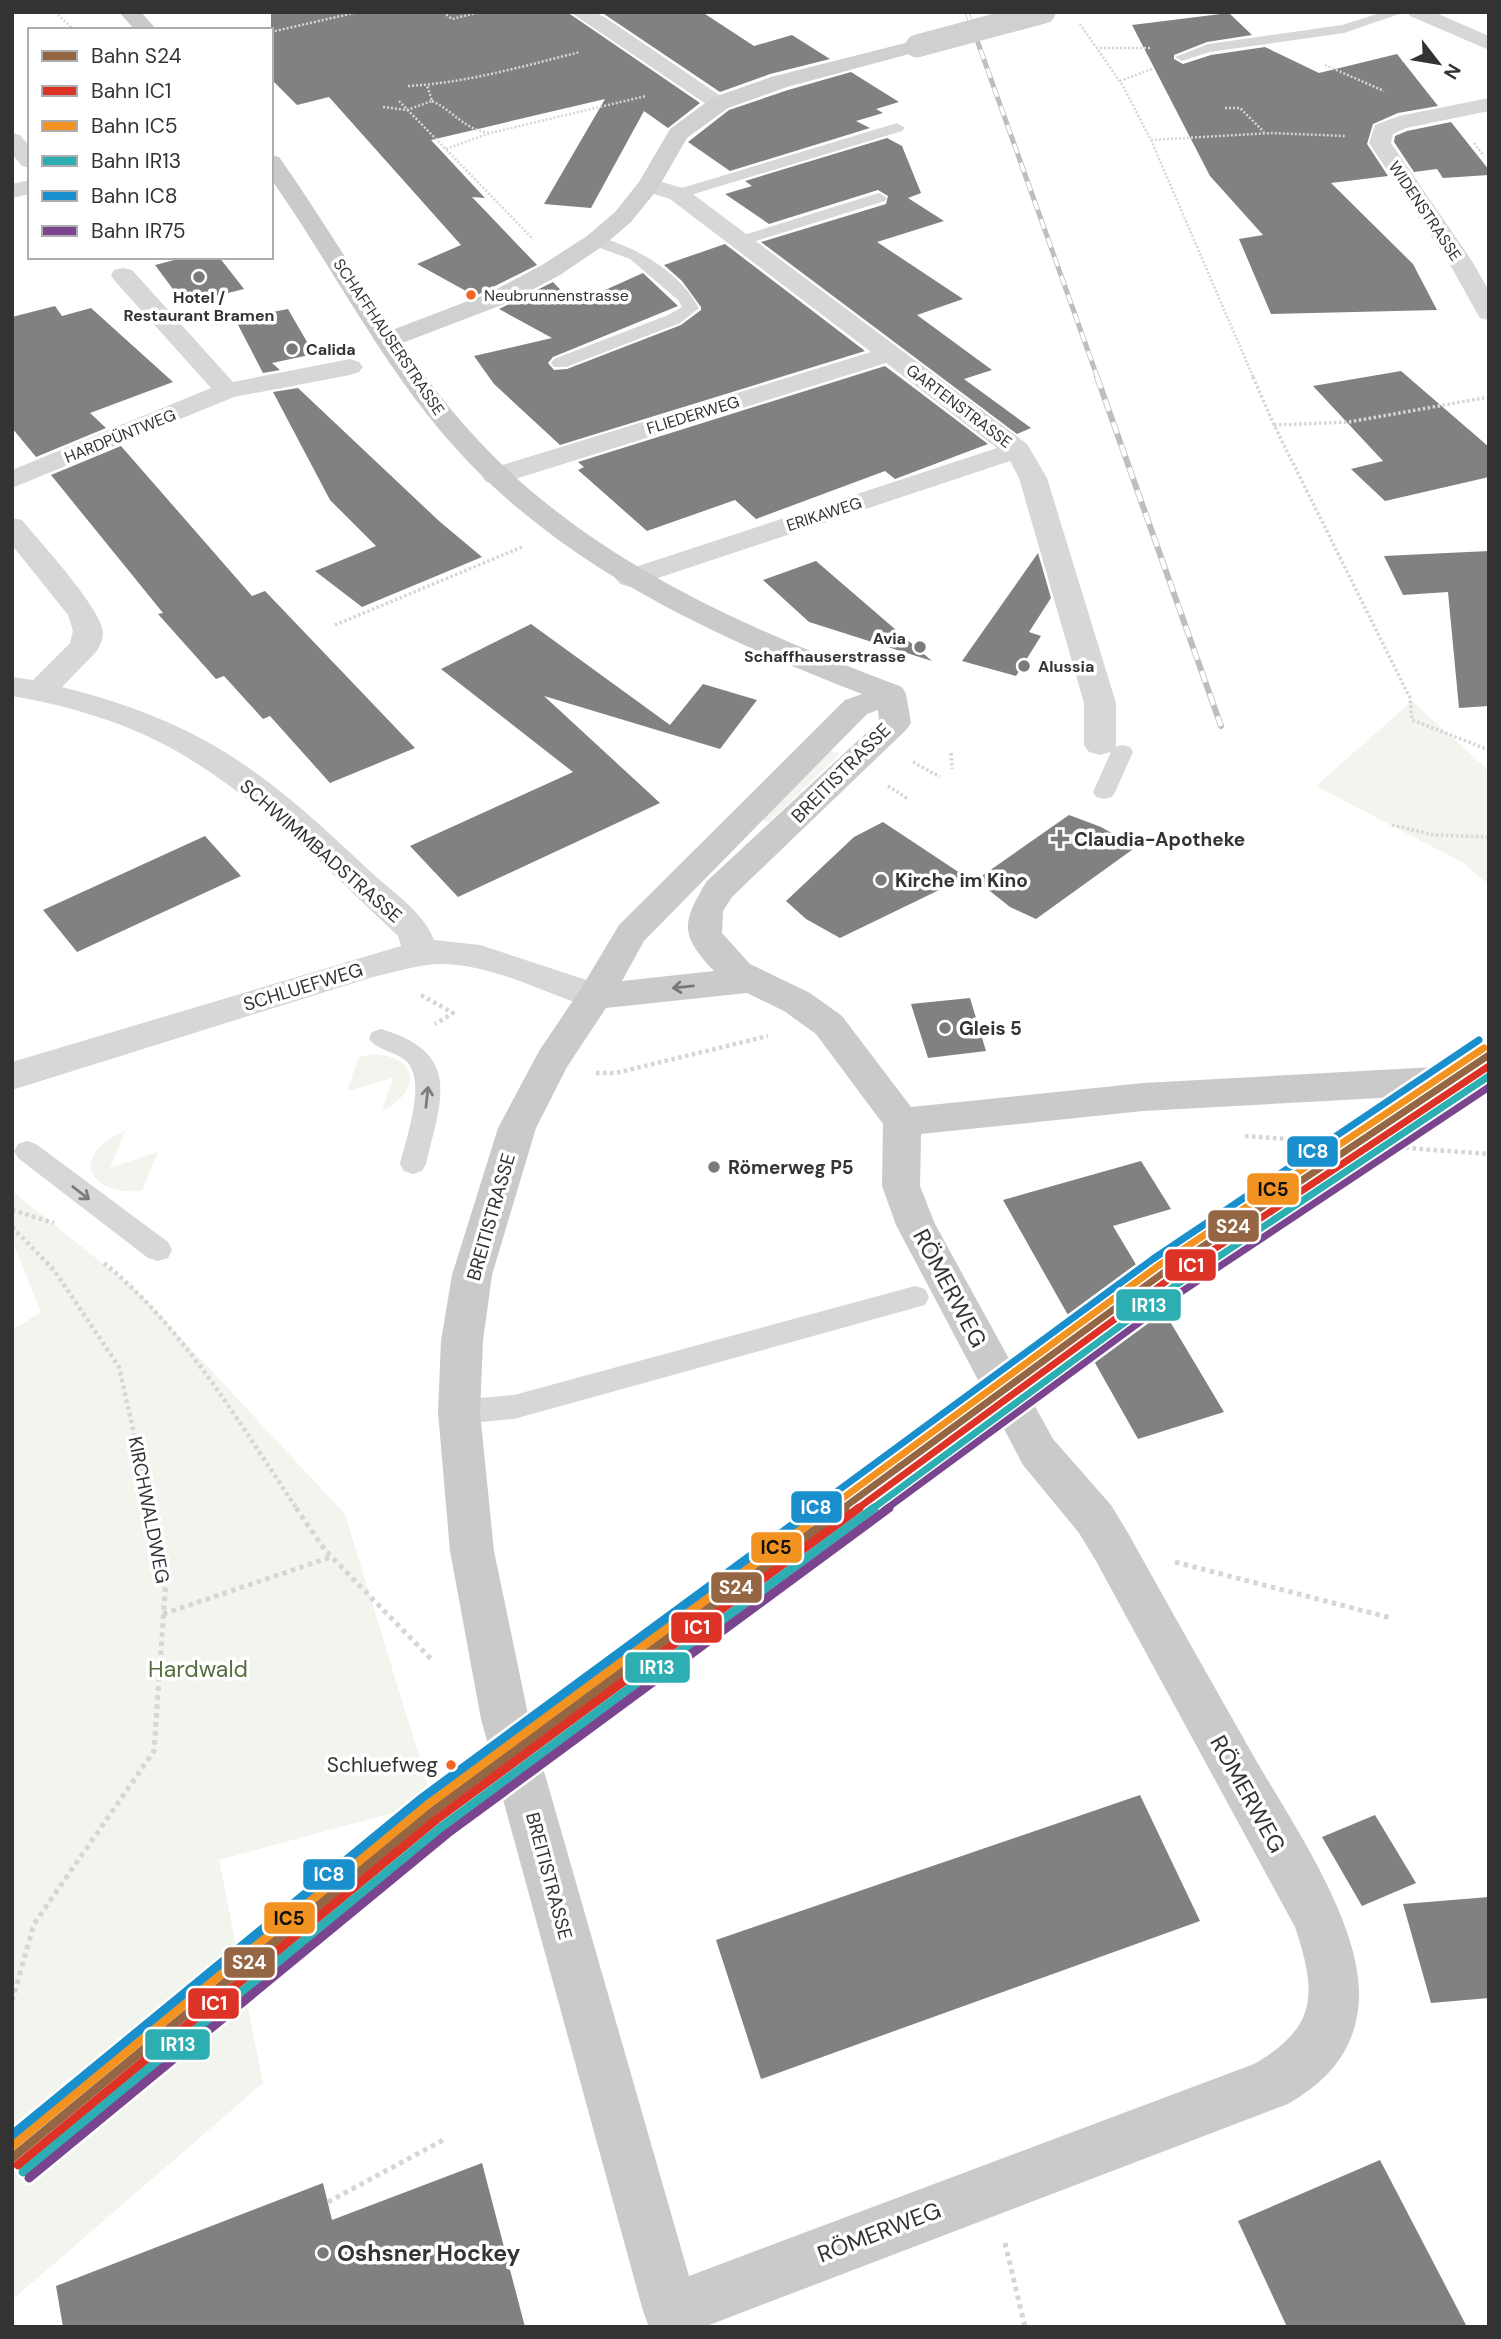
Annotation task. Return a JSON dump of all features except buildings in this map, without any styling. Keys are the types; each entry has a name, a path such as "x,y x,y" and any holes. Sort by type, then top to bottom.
{"main road":[{"path":"129,12 145,28"},
{"name":"SCHAFFHAUSERSTRASSE","path":"273,165 440,414 496,476 547,523 630,578 769,648 891,694"},
{"name":"BREITISTRASSE","path":"673,2319 505,1719 472,1551 459,1412 462,1341 472,1275 517,1128 552,1061 595,996 631,933 856,707 891,694 895,723 719,889 706,911 705,933 716,951 727,965 751,981"},
{"path":"595,996 751,981 791,998 829,1025 902,1122 1143,1097 1489,1078"},
{"name":"RÖMERWEG","path":"673,2319 1269,2085 1295,2070 1317,2049 1329,2020 1335,1986 1328,1950 1315,1916 1112,1547 1095,1519 1038,1452 916,1226 901,1186 902,1122"}],"street":[{"path":"580,12 611,28 720,103"},
{"path":"388,340 498,298 551,270 595,241 623,217 649,185 678,134 720,103 779,82 1044,12"},
{"path":"1417,12 1489,44"},
{"name":"WIDENSTRASSE","path":"1489,104 1391,127 1383,130 1380,143 1460,261 1489,313"},
{"path":"12,140 28,159"},
{"name":"GARTENSTRASSE","path":"649,185 678,194 1017,450 1033,478 1111,749"},
{"path":"123,275 227,391"},
{"name":"FLIEDERWEG","path":"496,476 890,354"},
{"name":"HARDPÜNTWEG","path":"12,480 227,391 350,367"},
{"name":"ERIKAWEG","path":"630,578 1017,450"},
{"path":"12,526 82,614 88,631 85,646 26,689"},
{"name":"SCHWIMMBADSTRASSE","path":"26,689 125,717 192,747 261,793 413,931 407,957"},
{"name":"SCHLUEFWEG","path":"12,1076 407,957 446,952 471,956 595,996"}],"lane":[{"path":"1182,57 1208,48 1344,29 1398,12"},
{"path":"678,194 897,128"},
{"path":"740,241 879,198"},
{"path":"559,363 631,337 691,308 685,297 636,256 595,241"},
{"path":"1104,792 1111,749"},
{"path":"392,1042 422,1062 429,1081 413,1164"},
{"path":"27,1151 158,1250"},
{"path":"459,1412 514,1407 915,1297"}],"path":[{"path":"55,12 72,28"},
{"path":"273,32 358,12"},
{"path":"443,12 452,19 480,12"},
{"path":"1073,14 1123,86 1151,140 1274,425 1410,698 1412,720 1489,750"},
{"path":"1271,40 1406,101 1431,117"},
{"path":"1096,48 1124,50 1163,46 1174,56 1182,57"},
{"path":"408,86 428,85 580,52"},
{"path":"428,85 432,101"},
{"path":"446,149 490,133 653,96"},
{"path":"398,101 540,246"},
{"path":"383,107 407,110 432,101 444,105 469,131 490,133"},
{"path":"1225,108 1240,107 1265,133"},
{"path":"1151,140 1265,133 1381,138"},
{"path":"1274,425 1349,422 1489,397"},
{"path":"335,625 527,545"},
{"path":"951,753 952,769"},
{"path":"906,758 940,777"},
{"path":"886,785 908,799"},
{"path":"1392,825 1434,835 1489,837"},
{"path":"392,1042 453,1013 402,985 407,957"},
{"path":"595,1073 616,1073 769,1035"},
{"path":"1242,1136 1489,1154"},
{"path":"12,1210 55,1223"},
{"name":"KIRCHWALDWEG","path":"12,1227 54,1270 119,1367 166,1579 154,1751 34,1924 12,2001"},
{"path":"98,1259 131,1285 185,1344 332,1557 432,1660"},
{"path":"163,1614 332,1557"},
{"path":"1236,1577 1391,1618"},
{"path":"327,2202 445,2139"},
{"path":"1003,2236 1026,2327"}],"green space":[{"path":"1412,701 1489,771 1489,885 1462,862 1316,786"},
{"path":"830,750 840,754 769,822 761,819"},
{"path":"372,1054 399,1061 407,1068 410,1076 404,1094 382,1111 393,1078 347,1091 359,1057"},
{"path":"125,1131 110,1168 158,1152 142,1191 123,1191 108,1187 97,1180 92,1171 92,1161 97,1150"},
{"name":"Hardwald","path":"12,1191 137,1291 345,1514 433,1802 219,1860 263,2083 12,2300 12,1330 41,1312 12,1240"}],"railway":[{"path":"967,12 1098,379"},
{"path":"1097,377 1221,726"}],"rail line":[{"name":"IC8","path":"12,2135 422,1798 1153,1259 1479,1040"},
{"name":"IC5","path":"12,2146 427,1805 1158,1266 1484,1048"},
{"name":"S24","path":"12,2158 432,1812 1163,1273 1489,1055"},
{"name":"IC1","path":"18,2165 437,1819 1168,1280 1489,1066"},
{"name":"IR13","path":"23,2172 443,1826 1173,1287 1489,1076"},
{"name":"IR75","path":"29,2178 448,1833 1178,1294 1489,1087"}],"place":[{"name":"Hotel / Restaurant Bramen","path":"199,277"},
{"name":"Neubrunnenstrasse","path":"471,295"},
{"name":"Calida","path":"292,349"},
{"name":"Avia Schaffhauserstrasse","path":"920,647"},
{"name":"Alussia","path":"1024,666"},
{"name":"Claudia-Apotheke","path":"1060,839"},
{"name":"Kirche im Kino","path":"881,880"},
{"name":"Gleis 5","path":"945,1028"},
{"name":"Römerweg P5","path":"714,1167"},
{"name":"Schluefweg","path":"451,1765"},
{"name":"Oshsner Hockey","path":"323,2253"}]}
